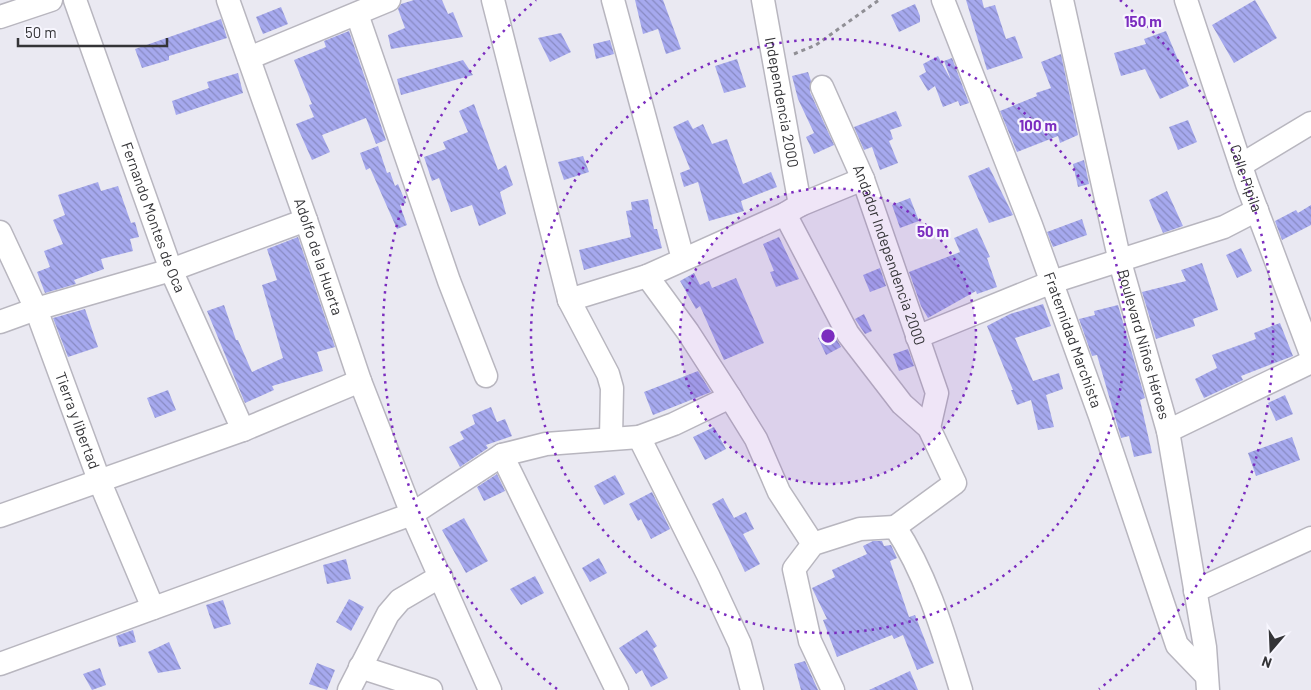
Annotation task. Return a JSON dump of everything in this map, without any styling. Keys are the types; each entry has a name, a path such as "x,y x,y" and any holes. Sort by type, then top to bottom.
{"street":[{"path":"0,17 51,0"},
{"name":"Fernando Montes de Oca","path":"75,0 171,270 243,430"},
{"name":"Adolfo de la Huerta","path":"228,0 306,220 360,381 412,514 490,690"},
{"path":"249,58 389,0"},
{"path":"493,0 569,300 608,374 612,388 611,438"},
{"path":"613,0 683,260"},
{"name":"Independencia 2000","path":"764,0 774,61 793,209 848,334 902,404 929,428 955,483 895,527"},
{"name":"Fraternidad Marchista","path":"943,0 1052,282 1177,645 1207,682"},
{"name":"Boulevard Niños Héroes","path":"1062,0 1120,262 1168,431 1205,648 1207,682"},
{"name":"Calle Pípila","path":"1186,0 1257,210 1310,350"},
{"path":"357,14 449,282 486,376"},
{"name":"Andador Independencia 2000","path":"822,87 863,180 937,393 929,428"},
{"path":"1241,164 1311,123"},
{"path":"569,300 647,276 793,209 863,180"},
{"path":"917,337 1052,282 1120,262 1224,227 1257,210"},
{"path":"0,322 36,309 171,270 306,220"},
{"name":"Tierra y libertad","path":"0,232 36,309 99,480 153,608"},
{"path":"647,276 688,332 756,438 779,492 813,544"},
{"path":"1168,431 1310,350"},
{"path":"0,516 243,430 360,381"},
{"path":"0,664 412,514 502,455 546,444 639,437 674,424 730,397"},
{"path":"639,437 740,644 752,690"},
{"path":"502,455 617,690"},
{"path":"833,690 810,641 794,569 813,544 860,528 895,527 911,550 961,690"},
{"path":"1195,591 1311,538"},
{"path":"349,690 388,614 400,600 441,576"},
{"path":"360,668 432,690"}],"path":[{"path":"774,61 816,45 879,0"}],"building":[{"path":"414,0 442,0 448,14 453,12 463,37 391,49 388,35 405,28 398,9 401,4"},
{"path":"635,0 663,0 681,49 666,54 658,29 643,34"},
{"path":"966,0 982,0 984,8 995,5 1006,39 1015,36 1023,58 987,70"},
{"path":"1255,0 1277,38 1234,63 1212,25"},
{"path":"915,4 920,16 920,22 899,32 891,15"},
{"path":"281,7 288,24 263,34 256,17"},
{"path":"221,19 227,38 169,56 169,60 142,68 135,49"},
{"path":"349,31 386,140 376,144 366,118 322,135 330,152 312,160 296,124 314,117 309,105 312,104 294,60 326,47 324,41"},
{"path":"1166,31 1189,86 1160,99 1145,69 1121,76 1114,53 1146,44 1144,39"},
{"path":"561,33 571,52 550,62 538,38"},
{"path":"610,40 614,54 596,59 593,44"},
{"path":"1061,54 1078,135 1060,143 1058,136 1017,152 1000,111 1037,96 1036,93 1051,88 1041,62"},
{"path":"938,56 951,80 944,61 952,58 969,103 960,106 958,101 943,107 935,86 928,91 919,76 926,72 923,64"},
{"path":"737,59 746,87 724,93 715,66"},
{"path":"463,60 473,75 401,95 397,79"},
{"path":"808,72 811,81 810,92 834,145 814,154 806,137 814,133 798,99 792,76"},
{"path":"238,73 243,93 176,115 172,101 209,88 207,82"},
{"path":"474,104 498,170 506,165 513,185 500,192 506,214 479,226 472,205 451,212 439,178 432,181 424,157 446,149 443,142 468,132 459,111"},
{"path":"896,111 902,126 890,130 893,139 889,141 898,163 880,170 872,147 864,150 854,127"},
{"path":"688,120 693,129 703,124 712,144 727,139 743,184 771,172 777,187 741,201 744,211 709,221 698,182 684,187 680,173 690,169 673,127"},
{"path":"1188,120 1197,142 1178,150 1169,127"},
{"path":"378,146 387,173 390,172 395,186 398,184 406,203 400,205 407,225 397,229 370,168 366,170 360,153"},
{"path":"583,156 589,172 564,180 558,162"},
{"path":"1084,160 1089,184 1078,187 1073,164"},
{"path":"989,167 1013,215 989,223 968,176"},
{"path":"98,182 101,191 118,186 131,223 135,222 139,237 130,239 133,251 101,259 104,269 74,280 76,284 45,293 37,272 50,267 44,251 63,244 53,220 65,215 58,195"},
{"path":"1167,191 1183,226 1163,233 1149,200"},
{"path":"910,198 919,221 900,228 892,205"},
{"path":"648,199 654,229 657,229 662,248 584,270 579,250 631,237 626,211 632,210 631,202"},
{"path":"1311,205 1311,225 1282,240 1275,221 1296,210 1298,213"},
{"path":"1082,219 1087,235 1053,247 1047,232"},
{"path":"977,228 990,257 987,258 997,287 977,294 976,291 928,318 921,306 909,272 960,252 954,238"},
{"path":"298,237 335,347 317,352 323,371 272,386 274,390 245,403 207,311 224,305 236,340 238,340 252,372 283,358 262,285 277,280 267,249"},
{"path":"779,237 799,279 776,287 770,272 774,271 763,244"},
{"path":"1241,248 1252,271 1237,278 1226,255"},
{"path":"1202,263 1218,310 1193,319 1195,326 1156,339 1142,292 1186,281 1181,270"},
{"path":"880,268 886,286 870,292 863,275"},
{"path":"694,273 700,285 709,281 712,288 736,278 764,343 724,360 700,306 696,309 680,281"},
{"path":"1043,304 1051,326 1015,338 1033,381 1059,373 1063,389 1046,395 1054,427 1038,430 1031,400 1017,405 1011,390 1013,390 987,326 1010,314"},
{"path":"1118,305 1145,398 1140,400 1152,453 1134,457 1129,436 1121,438 1097,355 1092,356 1079,319 1095,315 1094,311"},
{"path":"85,309 98,347 68,357 53,318"},
{"path":"864,314 872,331 865,334 855,319"},
{"path":"1280,323 1293,356 1241,376 1243,380 1204,398 1195,379 1217,368 1212,355 1256,339 1254,333"},
{"path":"832,331 841,347 826,355 818,338"},
{"path":"908,349 914,366 899,371 893,354"},
{"path":"698,371 711,392 653,415 644,392"},
{"path":"168,390 176,410 155,418 147,398"},
{"path":"1285,395 1293,414 1276,421 1268,403"},
{"path":"491,407 497,422 505,419 512,436 486,445 488,448 460,467 449,447 464,439 460,432 475,424 472,415"},
{"path":"714,427 726,449 705,460 693,437"},
{"path":"1292,437 1300,460 1256,476 1248,453"},
{"path":"497,474 505,491 484,501 477,487"},
{"path":"615,475 625,494 604,505 594,486"},
{"path":"652,492 670,529 651,539 641,519 638,521 629,504"},
{"path":"723,498 734,518 746,512 754,529 743,534 760,564 745,572 712,504"},
{"path":"464,518 488,561 466,573 442,530"},
{"path":"873,541 882,541 884,546 891,545 897,558 890,561 909,617 915,615 934,663 917,670 903,635 894,639 892,635 837,657 823,620 827,619 812,588 835,577 832,570 867,554 863,546"},
{"path":"599,558 607,573 590,582 582,568"},
{"path":"346,559 351,579 327,584 323,565"},
{"path":"535,576 544,593 521,605 510,589"},
{"path":"349,599 364,607 351,631 336,622"},
{"path":"223,600 231,624 214,629 206,605"},
{"path":"133,630 136,642 119,647 116,636"},
{"path":"647,630 657,646 653,649 668,678 651,687 642,670 636,674 619,648"},
{"path":"169,642 181,669 158,673 148,652"},
{"path":"805,661 818,690 801,690 794,664"},
{"path":"317,663 335,670 327,690 309,684"},
{"path":"100,668 106,685 92,690 83,674"},
{"path":"910,671 918,690 869,690"}]}
